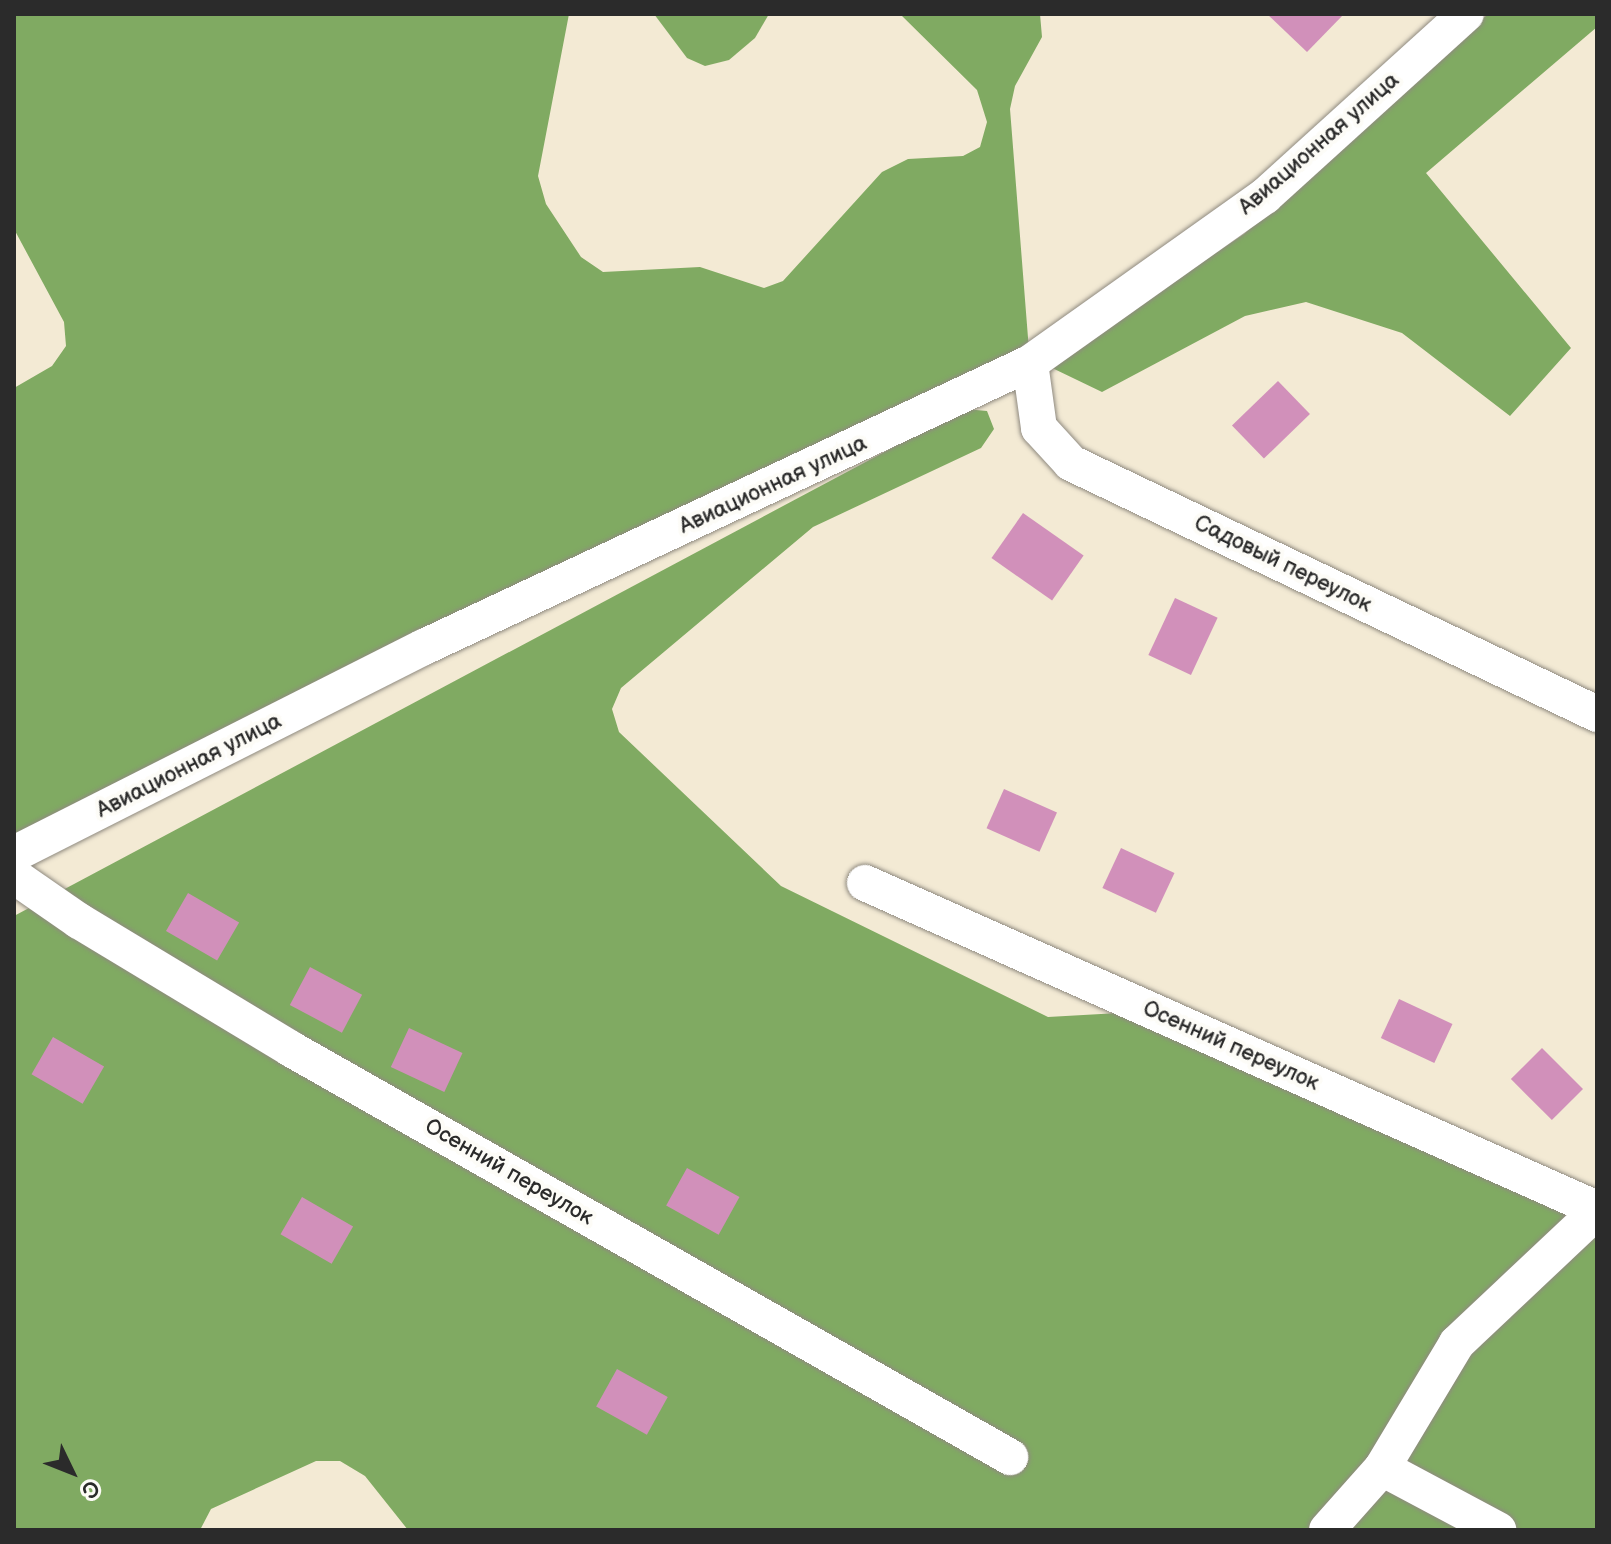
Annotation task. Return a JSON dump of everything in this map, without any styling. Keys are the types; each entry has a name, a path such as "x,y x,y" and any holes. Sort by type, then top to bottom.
{"street":[{"name":"Авиационная улица","path":"14,854 424,647 1030,363 1265,196 1463,15"},
{"name":"Садовый переулок","path":"1030,363 1039,428 1071,463 1597,714"},
{"name":"Осенний переулок","path":"14,876 79,921 291,1049 1010,1457"},
{"name":"Осенний переулок","path":"865,883 1597,1210"},
{"path":"1327,1530 1382,1468 1457,1343 1597,1210"},
{"path":"1382,1468 1498,1530"}],"green space":[{"path":"14,14 569,14 538,176 546,204 581,257 603,272 700,267 764,288 783,281 882,172 908,159 963,156 980,147 987,122 977,90 900,14 1040,14 1042,37 1015,86 1010,109 1030,363 14,860 14,388 52,366 66,346 64,322 14,229"},
{"path":"654,14 769,14 755,38 729,60 705,66 687,58"},
{"path":"1488,14 1597,15 1597,27 1426,173 1571,348 1510,416 1402,333 1306,302 1245,316 1102,392 1048,366 1244,234"},
{"path":"965,409 987,411 994,429 981,448 813,527 621,688 612,709 619,732 781,886 1048,1017 1154,1011 1597,1209 1597,1530 408,1530 365,1476 340,1461 316,1461 211,1509 200,1530 14,1530 14,916"}],"building":[{"path":"1267,14 1344,14 1307,52"},
{"path":"1278,381 1310,414 1264,459 1232,425"},
{"path":"1023,513 1084,555 1052,600 991,558"},
{"path":"1175,598 1218,618 1191,675 1148,655"},
{"path":"1004,789 1057,813 1039,852 987,828"},
{"path":"1121,848 1174,873 1156,913 1102,888"},
{"path":"188,893 239,922 217,961 166,931"},
{"path":"310,967 362,995 342,1033 290,1005"},
{"path":"1399,999 1452,1024 1434,1063 1381,1038"},
{"path":"409,1028 462,1053 444,1092 391,1067"},
{"path":"53,1037 104,1066 83,1104 32,1074"},
{"path":"1542,1048 1583,1089 1552,1120 1511,1079"},
{"path":"687,1168 739,1197 719,1235 666,1206"},
{"path":"302,1197 353,1226 332,1264 280,1234"},
{"path":"617,1369 668,1397 647,1435 596,1407"}]}
